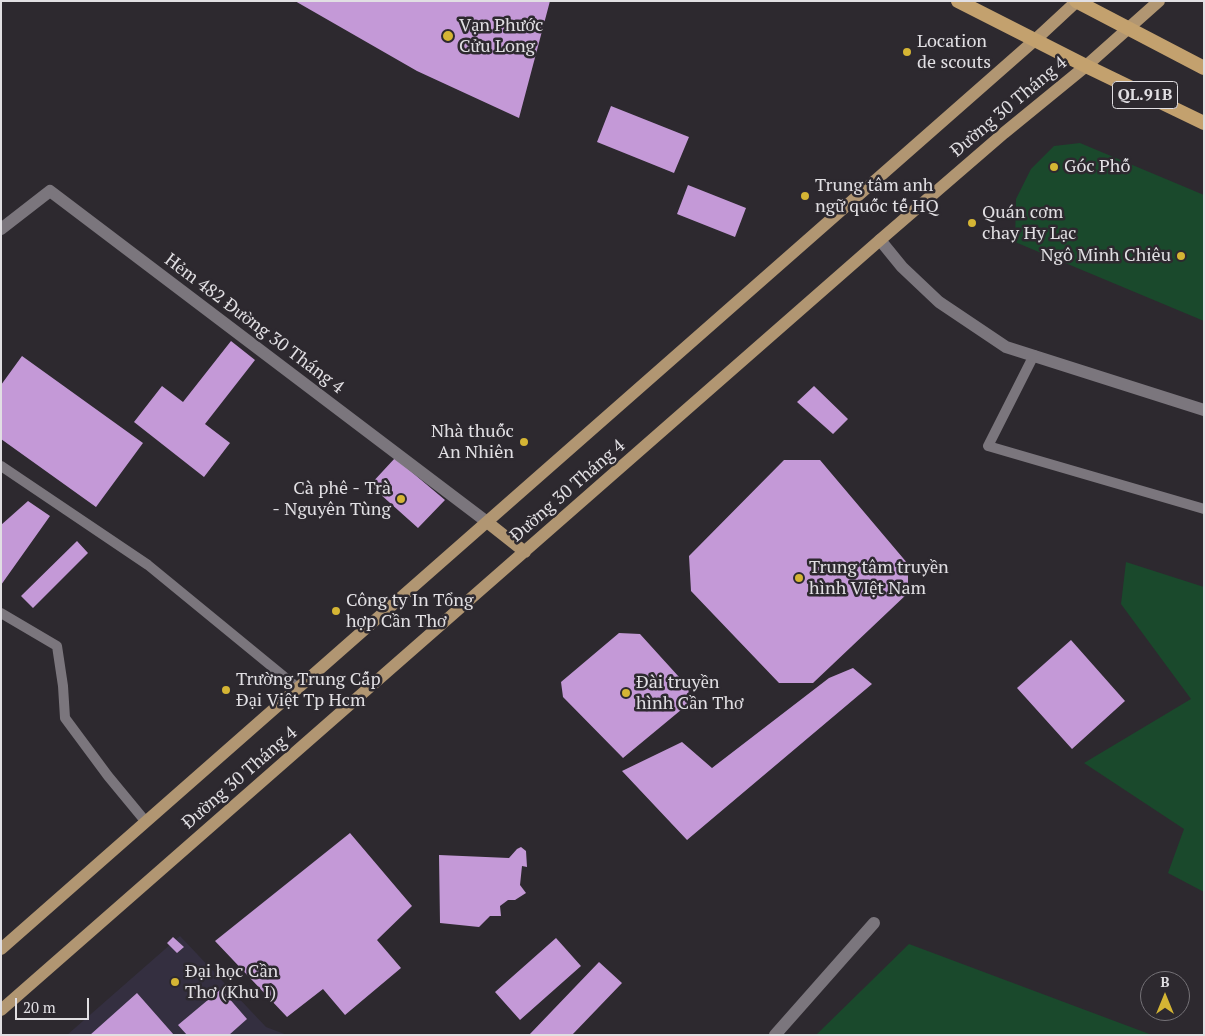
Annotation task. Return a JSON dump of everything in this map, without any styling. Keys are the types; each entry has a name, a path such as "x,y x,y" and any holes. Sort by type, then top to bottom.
{"highway":[{"name":"QL.91B","path":"958,1 1204,123"},
{"name":"QL.91B","path":"1076,1 1204,68"}],"main road":[{"name":"Đường 30 Tháng 4","path":"1,949 1035,40 1076,1"},
{"name":"Đường 30 Tháng 4","path":"1,1010 880,240 1004,133 1086,66 1159,1"},
{"path":"487,522 525,552"}],"street":[{"name":"Hẻm 482 Đường 30 Tháng 4","path":"1,229 50,191 487,522"},
{"path":"880,240 902,267 939,302 1006,346 1204,410"},
{"path":"775,1035 874,923"}],"lane":[{"path":"1034,356 988,446 1204,509"},
{"path":"1,466 148,565 298,688"},
{"path":"1,613 57,646 63,686 65,718 108,776 146,822"}],"shaded area":[{"name":"Đại học Cần Thơ (Khu I)","path":"180,936 266,1027 287,1035 67,1035"}],"green space":[{"path":"1080,143 1204,195 1204,321 1015,242 1016,199 1031,169 1054,146"},
{"path":"1126,562 1204,587 1204,892 1168,873 1184,829 1084,763 1191,699 1121,604"},
{"path":"909,944 1152,1035 816,1035"}],"building":[{"name":"Vạn Phước Cửu Long","path":"295,1 550,1 519,118 417,71"},
{"path":"611,106 689,137 674,173 597,142"},
{"path":"688,185 746,208 735,237 677,214"},
{"path":"231,341 255,360 205,424 230,443 204,477 134,422 162,386 183,402"},
{"path":"22,356 143,443 96,507 1,439 1,385"},
{"path":"814,386 848,419 833,434 797,402"},
{"path":"395,458 445,500 418,528 370,485"},
{"name":"Trung tâm truyền hình VIệt Nam","path":"784,460 820,460 908,564 908,593 813,683 779,683 691,591 689,556"},
{"path":"28,501 50,516 1,585 1,525"},
{"path":"77,541 88,553 33,608 21,596"},
{"name":"Đài truyền hình Cần Thơ","path":"619,633 640,634 689,688 687,705 623,758 563,697 561,682"},
{"path":"1071,640 1125,701 1072,749 1017,688"},
{"path":"853,668 872,684 687,840 622,771 682,742 712,768 829,678"},
{"path":"350,833 412,906 377,940 401,968 345,1015 323,989 287,1017 215,941"},
{"path":"521,847 526,851 527,867 522,866 520,885 526,893 515,900 508,900 500,906 501,916 490,916 479,927 440,923 439,855 509,858"},
{"path":"173,937 184,947 177,953 167,943"},
{"path":"556,938 581,966 520,1020 495,992"},
{"path":"599,962 622,983 572,1035 529,1035"},
{"path":"221,989 247,1019 229,1035 187,1035 178,1025"},
{"path":"137,993 174,1035 90,1035"}],"place":[{"name":"Vạn Phước Cửu Long","path":"448,36"},
{"name":"Location de scouts","path":"907,52"},
{"name":"Góc Phố","path":"1054,167"},
{"name":"Trung tâm anh ngữ quốc tế HQ","path":"805,196"},
{"name":"Quán cơm chay Hy Lạc","path":"972,223"},
{"name":"Ngô Minh Chiêu","path":"1181,256"},
{"name":"Nhà thuốc An Nhiên","path":"524,442"},
{"name":"Cà phê - Trà - Nguyên Tùng","path":"401,499"},
{"name":"Trung tâm truyền hình VIệt Nam","path":"799,578"},
{"name":"Công ty In Tổng hợp Cần Thơ","path":"336,611"},
{"name":"Trường Trung Cấp Đại Việt Tp Hcm","path":"226,690"},
{"name":"Đài truyền hình Cần Thơ","path":"626,693"},
{"name":"Đại học Cần Thơ (Khu I)","path":"175,982"}]}
